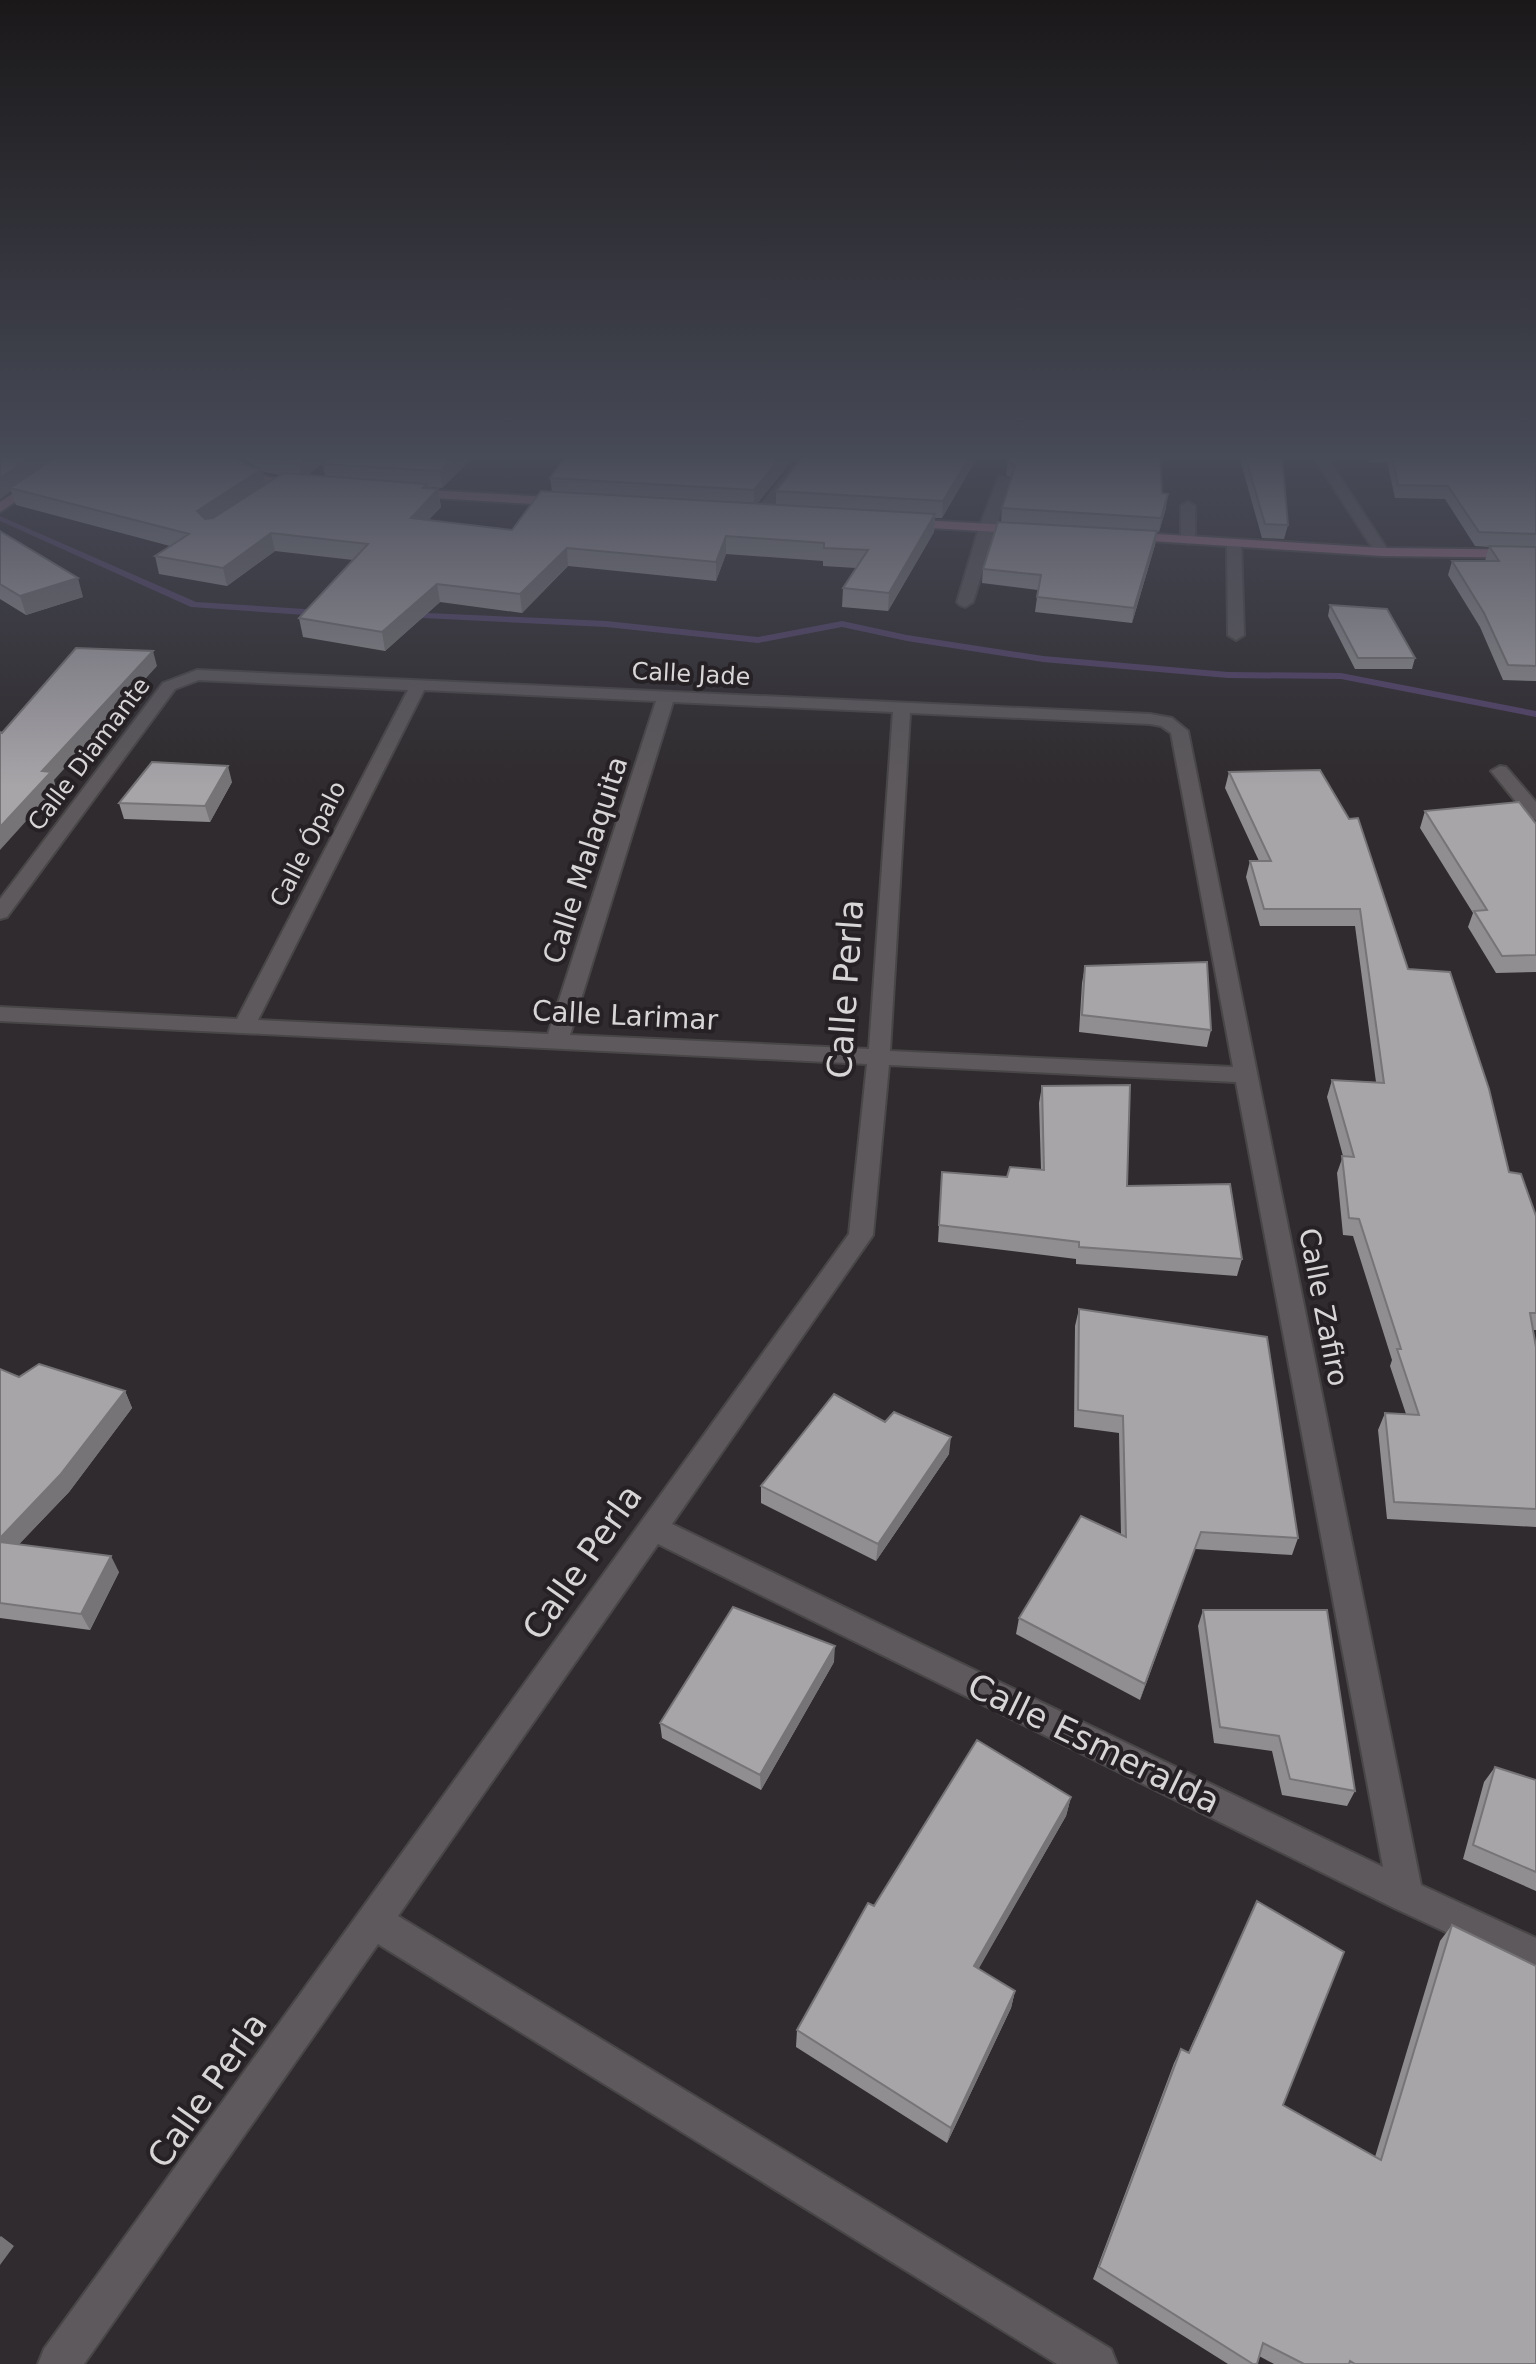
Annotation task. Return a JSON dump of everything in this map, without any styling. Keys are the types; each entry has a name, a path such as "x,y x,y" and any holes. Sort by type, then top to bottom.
{"street":[{"path":"965,602 975,566"},
{"path":"1235,566 1236,635"},
{"name":"Calle Jade","path":"197,675 1150,719 1166,722 1179,731"},
{"name":"Calle Diamante","path":"0,913 169,686 197,675"},
{"name":"Calle Ópalo","path":"244,1026 419,685"},
{"name":"Calle Malaquita","path":"557,1041 666,697"},
{"name":"Calle Perla","path":"59,2364 861,1235 879,1058 902,708"},
{"name":"Calle Zafiro","path":"1179,731 1406,1896"},
{"path":"1500,771 1536,814"},
{"name":"Calle Larimar","path":"0,1014 1246,1075"},
{"name":"Calle Esmeralda","path":"653,1528 1406,1896 1536,1956"},
{"path":"373,1921 1096,2364"}],"building":[{"path":"0,566 59,566 78,578 20,596 0,584"},
{"path":"347,566 548,566 520,594 437,584 382,632 299,618"},
{"path":"857,566 905,566 889,593 843,588"},
{"path":"984,566 1146,566 1134,608 1037,597 1041,575 983,569"},
{"path":"1455,566 1536,566 1536,666 1508,665 1484,613"},
{"path":"1330,605 1387,609 1415,658 1358,658"},
{"path":"76,648 153,651 42,771 51,772 0,827 0,732"},
{"path":"152,762 228,766 205,806 119,803"},
{"path":"1320,770 1349,819 1358,818 1408,969 1450,972 1489,1089 1509,1172 1521,1174 1536,1216 1536,1313 1530,1313 1536,1347 1536,1509 1394,1502 1385,1413 1419,1415 1359,1219 1349,1218 1342,1156 1354,1157 1332,1080 1384,1083 1360,909 1264,909 1250,861 1271,861 1229,772"},
{"path":"1519,802 1536,824 1536,955 1502,956 1474,911 1487,910 1425,811"},
{"path":"1207,962 1211,1030 1082,1015 1085,966"},
{"path":"1130,1085 1127,1186 1230,1184 1242,1259 1079,1247 1079,1242 939,1225 942,1172 1007,1177 1010,1167 1044,1170 1042,1086"},
{"path":"1079,1309 1267,1337 1298,1538 1201,1532 1145,1684 1019,1618 1081,1516 1126,1537 1123,1416 1078,1410"},
{"path":"39,1364 125,1391 60,1475 0,1538 0,1369 19,1377"},
{"path":"834,1394 885,1422 894,1412 951,1437 878,1544 761,1486"},
{"path":"0,1542 111,1556 81,1614 0,1603"},
{"path":"733,1607 835,1646 760,1775 660,1723"},
{"path":"1203,1610 1327,1610 1355,1791 1290,1779 1279,1736 1220,1727"},
{"path":"977,1740 1071,1797 974,1966 1015,1991 951,2128 797,2030 868,1903 874,1906"},
{"path":"1495,1767 1536,1780 1536,1872 1473,1845"},
{"path":"1257,1901 1344,1952 1283,2105 1381,2160 1452,1925 1536,1966 1536,2364 1355,2364 1350,2361 1349,2364 1304,2364 1263,2343 1257,2364 1253,2364 1099,2267 1181,2049 1189,2053"}],"waterway":[{"path":"108,566 194,605 320,613"},
{"path":"405,615 606,624 758,640 842,624 907,638 1043,659 1228,675 1341,676 1536,714"}]}
